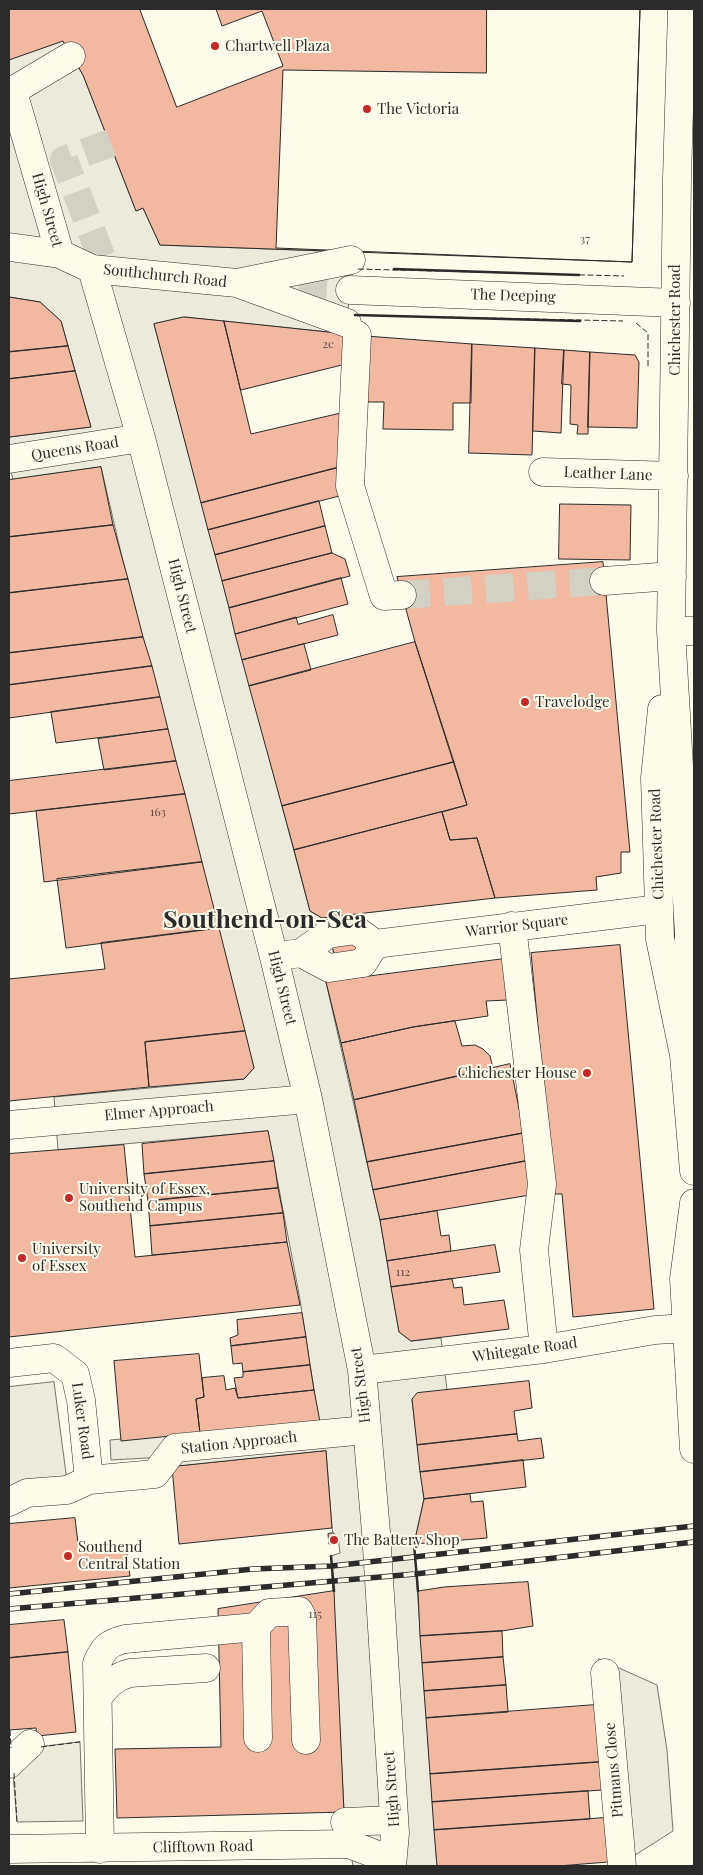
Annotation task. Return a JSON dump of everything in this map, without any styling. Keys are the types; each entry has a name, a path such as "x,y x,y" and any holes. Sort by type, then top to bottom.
{"street":[{"name":"Chichester Road","path":"682,9 686,125 681,484 672,576 682,631 690,894 684,1055"},
{"path":"11,93 71,56"},
{"name":"High Street","path":"11,93 60,254 92,269 141,438 274,957 308,1099 362,1370 376,1532 394,1820 391,1866"},
{"path":"9,247 60,254"},
{"name":"Southchurch Road","path":"237,284 351,260"},
{"name":"Southchurch Road","path":"92,269 237,284 352,329 350,486 384,596 402,594"},
{"name":"The Deeping","path":"350,290 682,314"},
{"name":"Queens Road","path":"9,459 141,438"},
{"name":"Leather Lane","path":"543,472 681,484"},
{"path":"604,581 672,576"},
{"name":"Chichester Road","path":"682,631 655,778 660,939 684,1055 694,1171"},
{"name":"Warrior Square","path":"274,957 301,953 329,968 363,962 375,944 659,909"},
{"path":"512,926 542,1184 534,1250 544,1349"},
{"name":"Elmer Approach","path":"9,1125 308,1099"},
{"path":"694,1203 684,1279 694,1449"},
{"name":"Whitegate Road","path":"362,1370 444,1362 544,1349 655,1330 687,1328"},
{"name":"Luker Road","path":"9,1363 54,1358 75,1374 80,1400 89,1480"},
{"name":"Station Approach","path":"9,1502 27,1493 67,1490 89,1480 155,1474 174,1448 366,1430"},
{"path":"100,1849 97,1663 103,1650 111,1642 125,1639 256,1627 269,1614 299,1611 302,1617 306,1740"},
{"path":"256,1627 258,1738"},
{"path":"98,1697 106,1686 118,1676 130,1673 206,1668"},
{"name":"Pitmans Close","path":"605,1673 622,1866"},
{"path":"9,1764 30,1744"},
{"path":"345,1822 394,1820"},
{"name":"Clifftown Road","path":"9,1849 348,1844 375,1854 391,1866"}],"shaded area":[{"path":"63,41 83,75 136,211 143,208 160,245 351,252 347,334 184,317 154,324 310,911 322,918 353,915 356,930 332,940 335,960 365,976 326,982 380,1220 399,1332 411,1341 441,1338 447,1390 412,1400 424,1499 414,1544 437,1866 353,1866 344,1812 331,1556 340,1553 338,1537 333,1533 332,1528 326,1451 172,1467 166,1457 111,1460 110,1440 319,1422 299,1294 268,1131 58,1150 54,1097 244,1079 254,1068 121,553 101,467 13,480 9,462 9,437 91,427 61,321 40,302 9,297 9,60"},
{"path":"54,1382 67,1481 9,1487 9,1387"},
{"path":"599,1659 657,1685 667,1750 673,1831 621,1864"},
{"path":"80,1742 83,1821 17,1822 13,1774 40,1747"}],"building":[{"name":"The Victoria","path":"9,9 640,9 632,262 160,245 143,208 136,211 83,75 63,41 9,60"},
{"name":"Chartwell Plaza","path":"140,9 216,9 222,26 262,11 283,66 177,107"},
{"path":"487,9 640,9 632,262 276,248 283,70 486,73"},
{"path":"9,297 40,302 61,321 68,346 9,352"},
{"path":"184,317 224,321 251,434 345,412 344,466 201,503 154,324"},
{"path":"224,321 347,334 346,364 241,390"},
{"path":"366,336 472,344 471,403 453,403 453,430 383,429 384,402 364,402"},
{"path":"472,344 535,348 532,455 469,453"},
{"path":"68,346 75,371 9,379 9,352"},
{"path":"535,348 564,350 561,433 533,431"},
{"path":"564,350 590,352 588,434 577,434 578,425 570,424 571,385 562,384"},
{"path":"590,352 635,355 639,362 637,428 588,427"},
{"path":"75,371 91,427 9,437 9,379"},
{"path":"344,466 343,495 208,530 201,503"},
{"path":"101,467 113,525 9,537 9,480"},
{"path":"319,501 325,526 215,555 208,530"},
{"path":"560,504 631,505 630,560 559,559"},
{"path":"113,525 128,579 9,593 9,537"},
{"path":"325,526 332,553 222,581 215,555"},
{"path":"332,553 345,559 350,576 229,608 222,581"},
{"name":"Travelodge","path":"603,562 630,852 621,852 621,873 596,877 597,890 495,898 477,838 450,840 442,812 467,805 415,642 397,577"},
{"path":"341,578 348,604 235,634 229,608"},
{"path":"128,579 143,637 9,653 9,593"},
{"path":"333,615 338,635 242,660 235,634 296,617 298,624"},
{"path":"143,637 152,666 9,685 9,653"},
{"path":"415,642 454,762 282,806 249,686"},
{"path":"304,644 311,670 249,686 242,660"},
{"path":"152,666 160,697 9,718 9,685"},
{"path":"160,697 168,729 56,743 51,712"},
{"path":"168,729 176,761 104,770 98,739"},
{"path":"176,761 185,794 9,814 9,781"},
{"path":"454,762 467,805 294,850 282,806"},
{"path":"185,794 202,862 44,882 36,811"},
{"path":"442,812 450,840 477,838 495,898 322,918 310,911 294,850"},
{"path":"202,862 219,928 66,948 57,879"},
{"path":"219,928 245,1031 145,1042 149,1087 9,1101 9,979 105,969 101,943"},
{"path":"358,936 361,956 335,960 331,940"},
{"name":"Chichester House","path":"620,945 654,1309 573,1317 562,1194 554,1194 531,953"},
{"path":"504,959 508,1000 486,1001 488,1016 413,1027 341,1043 326,982"},
{"path":"455,1021 462,1046 475,1045 483,1049 490,1056 493,1068 354,1100 341,1043 413,1027"},
{"path":"245,1031 254,1068 244,1079 149,1087 145,1042"},
{"path":"510,1064 524,1133 367,1162 354,1100"},
{"path":"268,1131 274,1161 144,1174 142,1144"},
{"path":"524,1133 526,1161 373,1190 367,1162"},
{"name":"University of Essex, Southend Campus","path":"124,1145 135,1257 287,1242 300,1305 9,1337 9,1154"},
{"path":"274,1161 278,1188 148,1201 144,1174"},
{"path":"526,1161 530,1195 380,1220 373,1190"},
{"path":"278,1188 283,1213 150,1226 148,1201"},
{"path":"437,1211 441,1236 449,1235 451,1251 387,1261 380,1220"},
{"path":"283,1213 287,1242 152,1255 150,1226"},
{"path":"495,1245 500,1272 391,1287 387,1261"},
{"path":"452,1279 454,1288 462,1287 464,1305 504,1300 509,1329 411,1341 399,1332 391,1287"},
{"path":"302,1313 306,1337 231,1346 230,1338 238,1335 237,1320"},
{"path":"306,1337 310,1365 243,1372 242,1363 233,1364 231,1346"},
{"path":"199,1354 204,1397 196,1399 200,1433 121,1441 114,1361"},
{"path":"310,1365 314,1390 238,1398 234,1378 243,1377 243,1372"},
{"path":"224,1376 226,1390 235,1388 238,1398 314,1390 320,1422 200,1433 196,1399 204,1397 202,1378"},
{"path":"529,1381 532,1408 514,1411 517,1434 417,1445 412,1399 417,1393"},
{"path":"517,1434 518,1441 541,1438 544,1458 420,1472 417,1445"},
{"path":"326,1451 332,1528 179,1544 172,1467"},
{"path":"523,1460 526,1487 424,1499 420,1472"},
{"path":"470,1494 471,1502 483,1501 487,1538 414,1544 424,1499"},
{"name":"Southend Central Station","path":"75,1518 79,1551 126,1547 130,1576 9,1588 9,1524"},
{"name":"The Battery Shop","path":"333,1533 338,1537 339,1543 329,1544 328,1534"},
{"path":"528,1582 533,1626 502,1631 420,1636 418,1591 444,1587"},
{"path":"334,1591 344,1812 117,1818 115,1749 221,1747 218,1609"},
{"path":"64,1620 68,1652 9,1658 9,1625"},
{"path":"502,1631 503,1657 422,1663 420,1636"},
{"path":"68,1652 76,1732 37,1736 36,1728 9,1730 9,1658"},
{"path":"503,1657 506,1685 424,1691 422,1663"},
{"path":"506,1685 508,1712 426,1718 424,1691"},
{"path":"595,1705 600,1762 430,1774 426,1718"},
{"path":"600,1762 602,1790 432,1802 430,1774"},
{"path":"588,1791 590,1819 434,1830 432,1802"},
{"path":"605,1818 608,1862 558,1866 437,1866 434,1830"}],"tunnel":[{"path":"111,143 64,160 107,271 129,273"},
{"path":"257,283 350,290"},
{"path":"402,595 604,581"}],"railway":[{"path":"9,1594 253,1569 332,1566 694,1526"},
{"path":"9,1609 415,1574 694,1542"}],"fence":[{"path":"358,269 624,276"},
{"path":"355,315 623,321"},
{"path":"636,323 648,333 648,367"},
{"path":"10,1730 11,1748"},
{"path":"41,1747 80,1742"},
{"path":"14,1773 17,1822"}],"wall":[{"path":"394,269 579,275"},
{"path":"355,315 580,321"},
{"path":"414,1544 418,1591"},
{"path":"331,1556 334,1591"}],"place":[{"name":"Chartwell Plaza","path":"215,46"},
{"name":"The Victoria","path":"367,109"},
{"name":"Travelodge","path":"525,702"},
{"name":"Chichester House","path":"587,1073"},
{"name":"University of Essex, Southend Campus","path":"69,1198"},
{"name":"University of Essex","path":"22,1258"},
{"name":"The Battery Shop","path":"334,1540"},
{"name":"Southend Central Station","path":"68,1556"}],"district":[{"name":"Southend-on-Sea","path":"265,920"}]}
